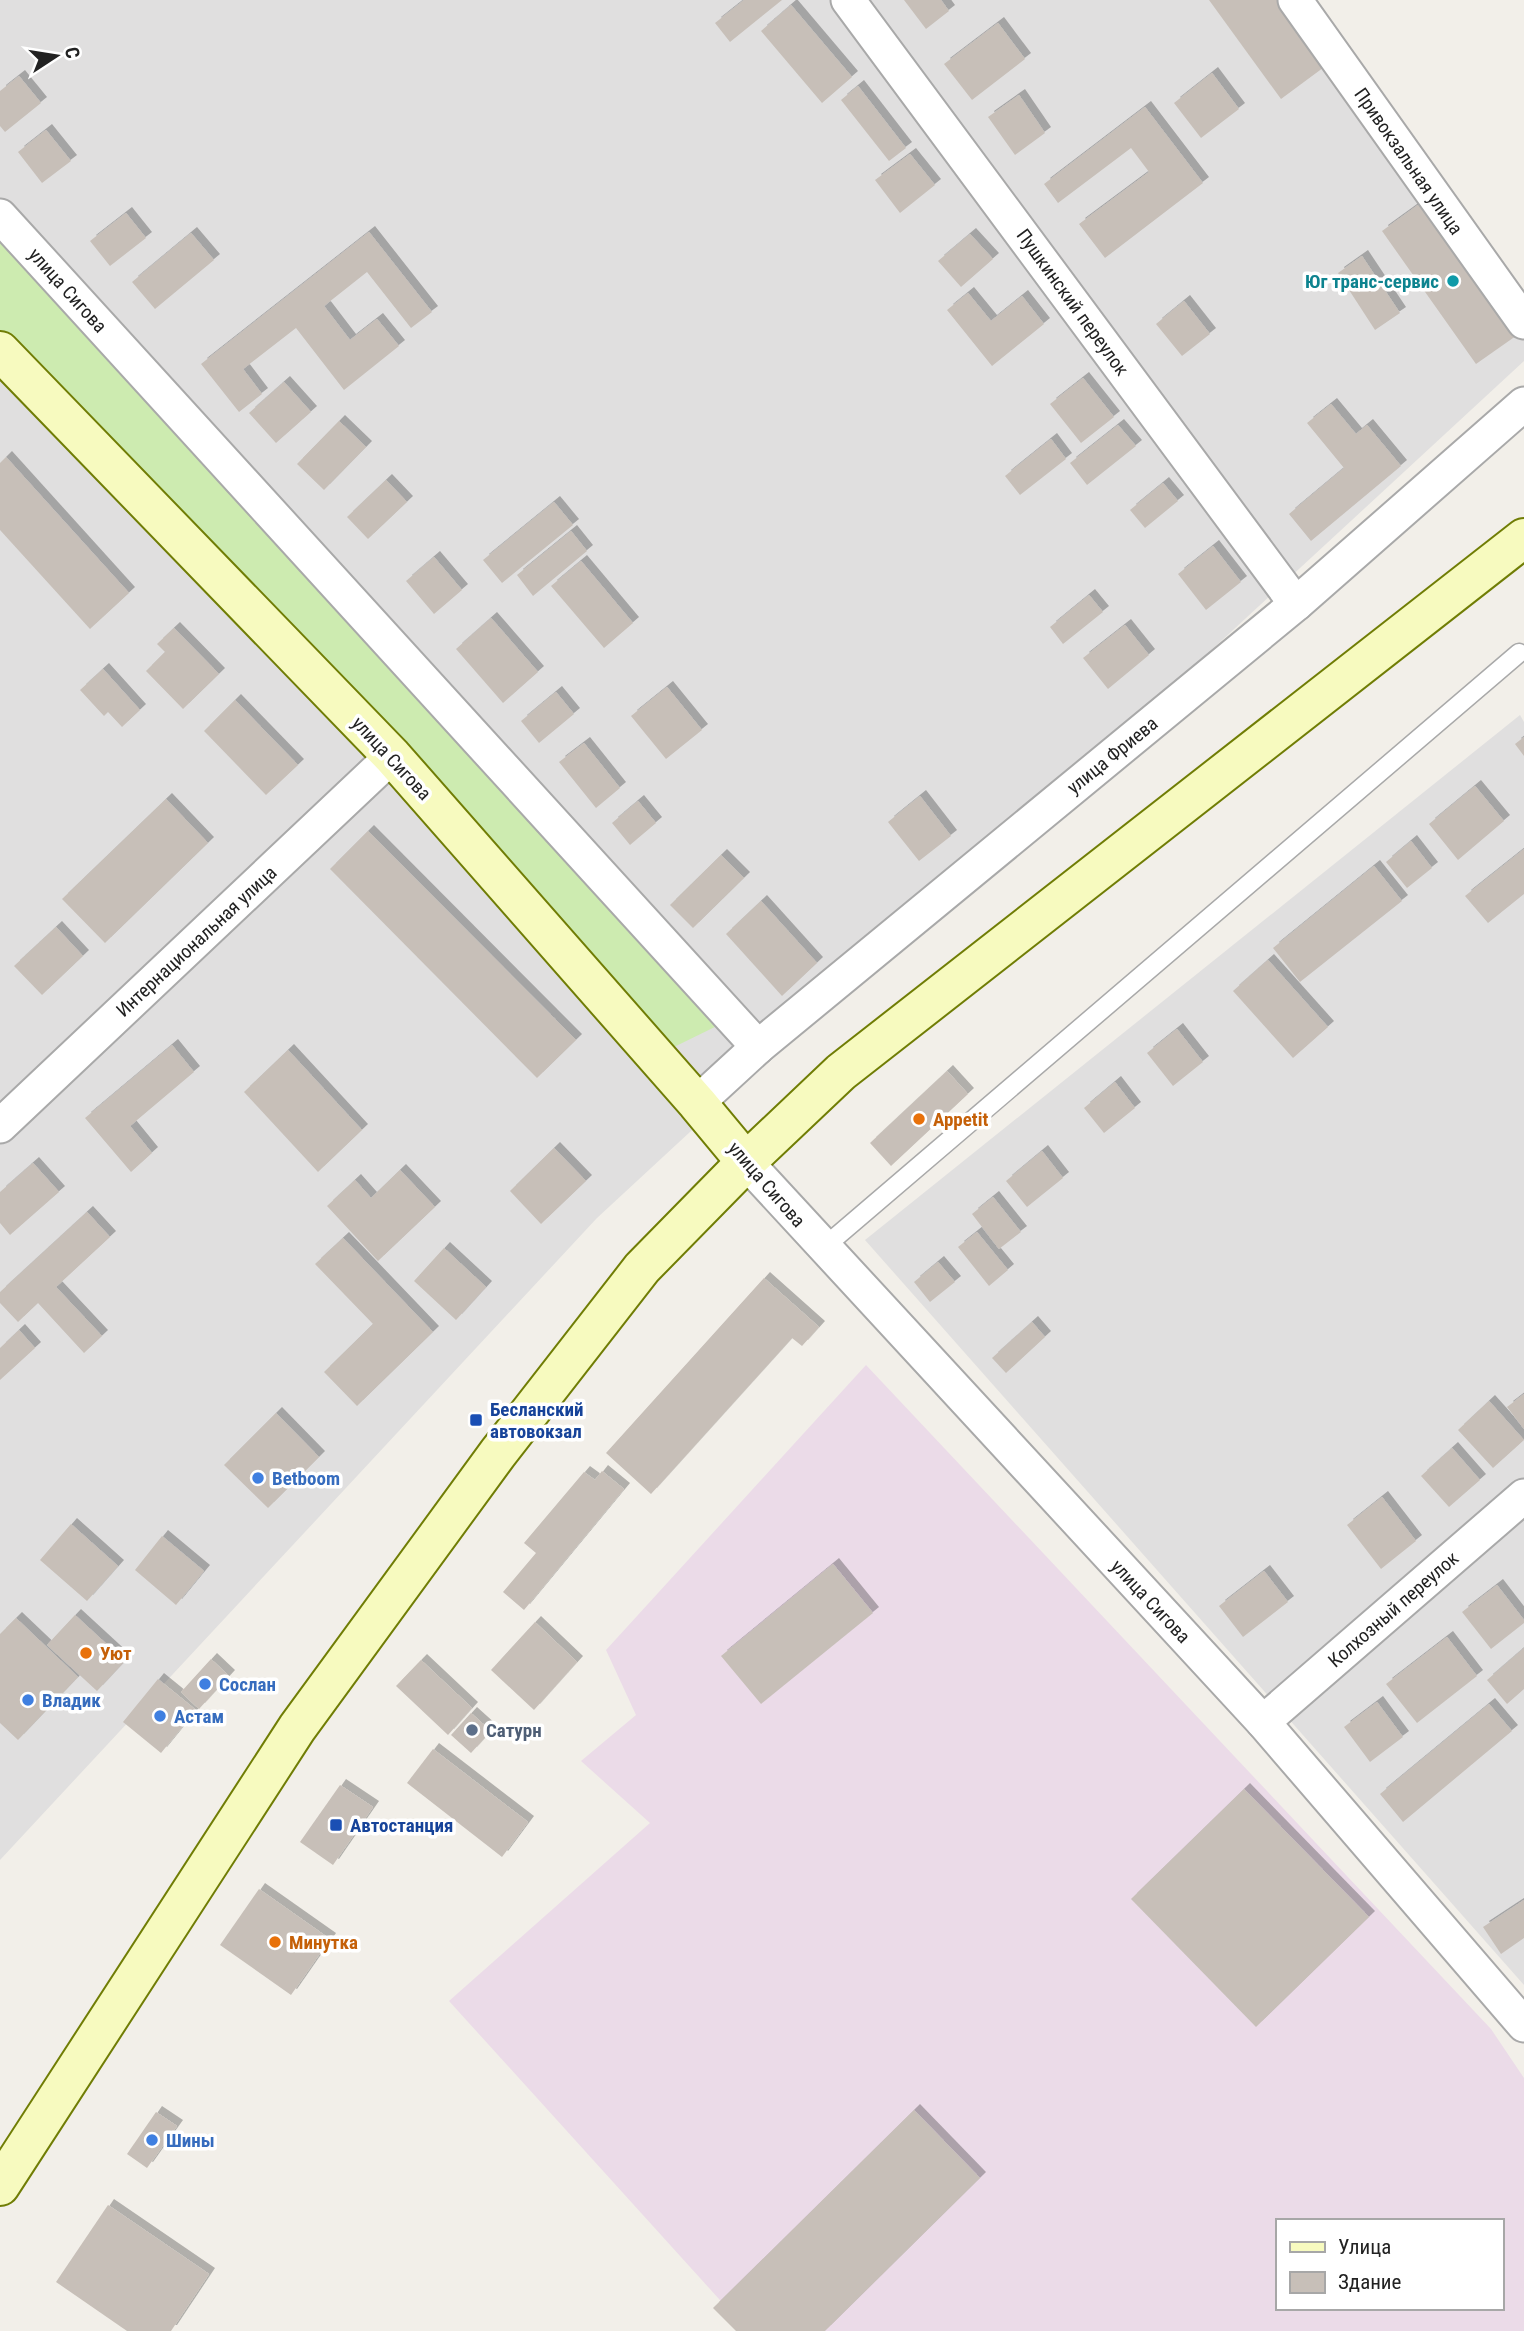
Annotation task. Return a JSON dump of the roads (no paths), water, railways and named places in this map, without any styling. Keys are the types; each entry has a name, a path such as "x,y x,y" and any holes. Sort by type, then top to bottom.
{"main road":[{"name":"улица Сигова","path":"0,351 392,756 746,1161"},
{"path":"0,2186 297,1728 498,1452 642,1268 746,1161 841,1072 1524,538"}],"street":[{"name":"Пушкинский переулок","path":"848,0 1296,604"},
{"name":"Привокзальная улица","path":"1295,0 1524,322"},
{"name":"улица Сигова","path":"0,216 758,1047"},
{"name":"улица Фриева","path":"697,1103 758,1047 1296,604 1524,404"},
{"name":"Интернациональная улица","path":"0,1126 392,756"},
{"name":"улица Сигова","path":"746,1161 823,1248 1262,1722 1524,2025"},
{"name":"Колхозный переулок","path":"1262,1722 1524,1496"}],"lane":[{"path":"823,1248 1519,653"}],"place":[{"name":"Юг транс-сервис","path":"1453,281"},
{"name":"Appetit","path":"919,1119"},
{"name":"Бесланский автовокзал","path":"476,1420"},
{"name":"Betboom","path":"258,1478"},
{"name":"Уют","path":"86,1653"},
{"name":"Сослан","path":"205,1684"},
{"name":"Владик","path":"28,1700"},
{"name":"Астам","path":"160,1716"},
{"name":"Сатурн","path":"472,1730"},
{"name":"Автостанция","path":"336,1825"},
{"name":"Минутка","path":"275,1942"},
{"name":"Шины","path":"152,2140"}]}
